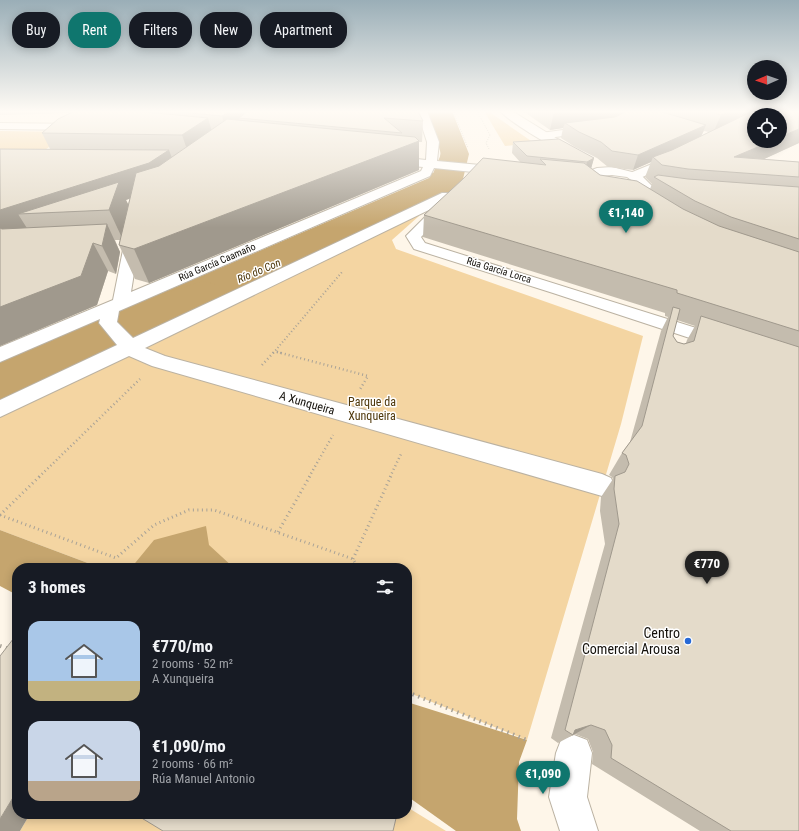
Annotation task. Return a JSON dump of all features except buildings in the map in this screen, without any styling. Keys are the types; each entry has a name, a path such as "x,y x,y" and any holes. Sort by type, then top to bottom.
{"street":[{"path":"432,164 434,150"},
{"path":"568,150 582,157"},
{"path":"634,176 687,153"},
{"path":"377,159 517,172"},
{"path":"592,162 604,171"},
{"name":"Rúa García Caamaño","path":"0,355 426,173 432,164"},
{"name":"Rúa García Lorca","path":"475,169 460,190 413,236 419,246 559,289 677,336 735,347"},
{"path":"639,193 647,186 645,183 634,176 620,172 604,171 592,174 582,179 590,187 604,193 639,193 661,192"},
{"path":"0,409 442,197 460,190"},
{"path":"639,193 649,208"},
{"path":"116,305 123,246 137,217"},
{"name":"A Xunqueira","path":"116,305 108,323 133,350 159,361 602,485"},
{"path":"574,753 568,797 580,831"}],"path":[{"path":"159,361 0,515 116,558 154,526 190,510 214,510 353,559 355,563"},
{"path":"353,559 412,432"},
{"path":"0,646 11,650"},
{"path":"412,694 527,740"}],"green space":[{"path":"0,150 45,150 22,165 0,165"},
{"name":"Parque da Xunqueira","path":"412,213 419,216 392,240 396,249 643,336 621,424 527,740 412,694 412,563 88,563 0,530 0,414"},
{"path":"412,810 446,831 393,831 396,819 412,819"},
{"path":"27,819 159,819 179,831 20,831"}],"water":[{"path":"441,150 462,150 466,161 440,158"},
{"path":"432,173 463,176 456,186 446,192 144,337 122,310 429,178"},
{"path":"95,321 116,348 0,402 0,361"},
{"path":"206,526 209,545 229,563 135,563 154,540"},
{"path":"0,530 88,563 12,563 12,592 0,586"},
{"path":"412,704 527,740 519,762 517,819 521,831 456,831 412,800"}],"waterway":[{"name":"Río do Con","path":"387,215 432,196 447,179 455,154 454,150"},
{"name":"Río do Con","path":"0,385 154,312 203,294"}],"place":[{"name":"Centro Comercial Arousa","path":"688,641"}]}
